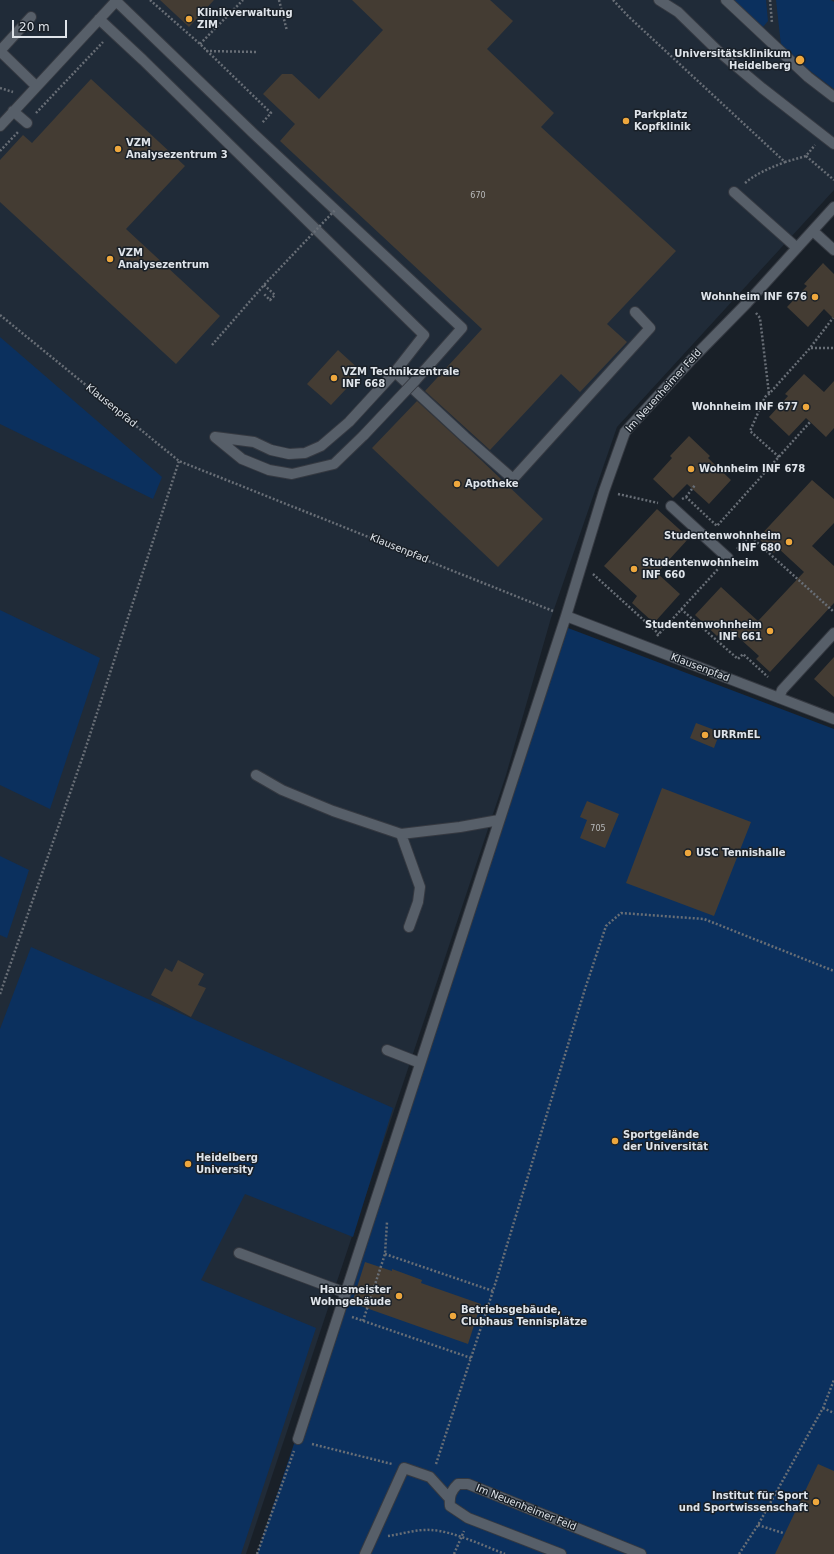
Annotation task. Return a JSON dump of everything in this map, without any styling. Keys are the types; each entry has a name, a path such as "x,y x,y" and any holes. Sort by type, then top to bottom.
{"street":[{"path":"0,126 116,0 254,134 462,328 414,381 364,435 334,464 292,474 268,470 242,459 215,437 254,442 271,450 290,454 305,453 321,446 349,422 395,372 424,335 99,19"},
{"path":"659,0 678,12 718,51 834,144"},
{"path":"670,0 678,12"},
{"path":"726,0 808,77 834,97"},
{"path":"31,17 0,51 36,86"},
{"path":"13,111 27,123"},
{"path":"734,192 797,248"},
{"name":"Im Neuenheimer Feld","path":"298,1439 566,616 604,491 625,432 834,208"},
{"path":"813,231 834,250"},
{"path":"395,372 513,479 650,328 635,312"},
{"path":"671,506 728,558"},
{"name":"Klausenpfad","path":"566,616 649,648 780,694 834,719"},
{"path":"780,694 834,633"},
{"path":"256,775 282,790 326,808 401,834 454,828 499,820"},
{"path":"401,834 420,887 418,902 409,927"},
{"path":"387,1050 420,1062"},
{"path":"239,1253 346,1293"},
{"path":"365,1554 404,1468 430,1477 449,1498 450,1506 468,1518 561,1554"},
{"name":"Im Neuenheimer Feld","path":"449,1498 451,1491 458,1484 468,1484 640,1554"}],"path":[{"path":"150,0 200,44 271,113 254,134"},
{"path":"200,44 243,0"},
{"path":"279,0 287,31"},
{"path":"613,0 785,162"},
{"path":"0,151 112,32"},
{"path":"206,51 258,52"},
{"path":"734,192 753,177 785,162 806,156 823,136"},
{"path":"806,156 834,180"},
{"path":"212,345 264,285 336,209"},
{"path":"264,285 275,295 270,300 264,294"},
{"path":"747,303 760,318 769,394"},
{"name":"Klausenpfad","path":"0,315 179,460 566,616"},
{"path":"779,457 750,431 765,397 810,348 833,318"},
{"path":"810,348 834,348"},
{"path":"715,523 717,526 810,422"},
{"path":"0,994 84,753 179,460"},
{"path":"686,497 695,485"},
{"path":"649,648 652,642 681,609 750,536 834,612"},
{"path":"581,563 659,634"},
{"path":"681,609 738,659 743,654 780,694"},
{"path":"430,1477 436,1467 493,1291 585,989 606,926 621,913 704,919 834,971"},
{"path":"363,1321 385,1254 387,1222"},
{"path":"385,1254 493,1291"},
{"path":"340,1312 471,1358"},
{"path":"740,1554 758,1525 823,1408 834,1380"},
{"path":"823,1408 834,1413"},
{"path":"257,1554 298,1439 404,1468"},
{"path":"454,1554 468,1518"},
{"path":"758,1525 783,1533"},
{"path":"372,1538 413,1531 432,1530 461,1537 505,1554"}],"shaded area":[{"name":"Heidelberg University","path":"0,0 834,0 834,190 617,427 551,618 506,775 246,1554 0,1554"},
{"path":"732,0 766,0 768,21 763,27"},
{"path":"776,0 831,0 834,2 834,89 805,67 781,45"},
{"path":"0,337 162,477 153,499 0,424"},
{"path":"0,610 100,658 50,809 0,785"},
{"name":"Sportgelände der Universität","path":"568,628 834,729 834,1554 257,1554"},
{"path":"0,856 29,870 7,938 0,935"},
{"path":"31,947 393,1108 353,1237 245,1194 201,1280 316,1328 241,1554 0,1554 0,1029"}],"building":[{"name":"Klinikverwaltung ZIM","path":"160,0 214,0 189,27"},
{"path":"352,0 490,0 513,21 487,49 554,113 541,127 676,251 607,324 627,342 580,392 561,374 490,450 425,391 482,329 280,141 295,124 263,94 282,74 292,74 319,99 383,30"},
{"name":"VZM Analysezentrum","path":"91,79 185,166 126,229 220,316 176,364 0,202 0,160 23,135 32,143"},
{"name":"Wohnheim INF 676","path":"823,263 834,274 834,319 824,309 808,327 787,307 807,286 804,284"},
{"name":"VZM Technikzentrale INF 668","path":"338,350 362,372 331,405 307,384"},
{"name":"Wohnheim INF 677","path":"804,374 824,392 834,381 834,428 826,437 806,418 789,436 769,417 788,396 785,394"},
{"name":"Apotheke","path":"417,401 543,519 498,567 372,448"},
{"name":"Wohnheim INF 678","path":"689,436 710,456 708,458 731,480 709,504 687,484 673,498 653,479 672,458 670,456"},
{"path":"812,480 834,499 834,523 812,546 834,566 834,603 770,672 756,659 759,656 726,626 717,636 695,615 721,587 758,621 804,572 778,548 774,553 758,538"},
{"name":"Studentenwohnheim INF 660","path":"657,509 689,538 657,573 680,594 654,623 632,603 637,596 604,566"},
{"path":"834,657 834,697 814,679"},
{"name":"URRmEL","path":"696,723 720,732 714,748 690,738"},
{"name":"USC Tennishalle","path":"662,788 751,822 714,916 626,883"},
{"path":"587,801 619,814 605,848 580,838 587,820 580,817"},
{"path":"178,960 204,974 198,985 206,988 191,1017 151,995 165,968 172,972"},
{"path":"365,1262 392,1271 392,1269 422,1280 421,1283 481,1304 468,1344 352,1303"},
{"name":"Institut für Sport und Sportwissenschaft","path":"818,1464 834,1471 834,1554 775,1554"}],"place":[{"name":"Klinikverwaltung ZIM","path":"189,19"},
{"name":"Universitätsklinikum Heidelberg","path":"800,60"},
{"name":"Parkplatz Kopfklinik","path":"626,121"},
{"name":"VZM Analysezentrum 3","path":"118,149"},
{"name":"VZM Analysezentrum","path":"110,259"},
{"name":"Wohnheim INF 676","path":"815,297"},
{"name":"VZM Technikzentrale INF 668","path":"334,378"},
{"name":"Wohnheim INF 677","path":"806,407"},
{"name":"Wohnheim INF 678","path":"691,469"},
{"name":"Apotheke","path":"457,484"},
{"name":"Studentenwohnheim INF 680","path":"789,542"},
{"name":"Studentenwohnheim INF 660","path":"634,569"},
{"name":"Studentenwohnheim INF 661","path":"770,631"},
{"name":"URRmEL","path":"705,735"},
{"name":"USC Tennishalle","path":"688,853"},
{"name":"Sportgelände der Universität","path":"615,1141"},
{"name":"Heidelberg University","path":"188,1164"},
{"name":"Hausmeister Wohngebäude","path":"399,1296"},
{"name":"Betriebsgebäude, Clubhaus Tennisplätze","path":"453,1316"},
{"name":"Institut für Sport und Sportwissenschaft","path":"816,1502"}]}
